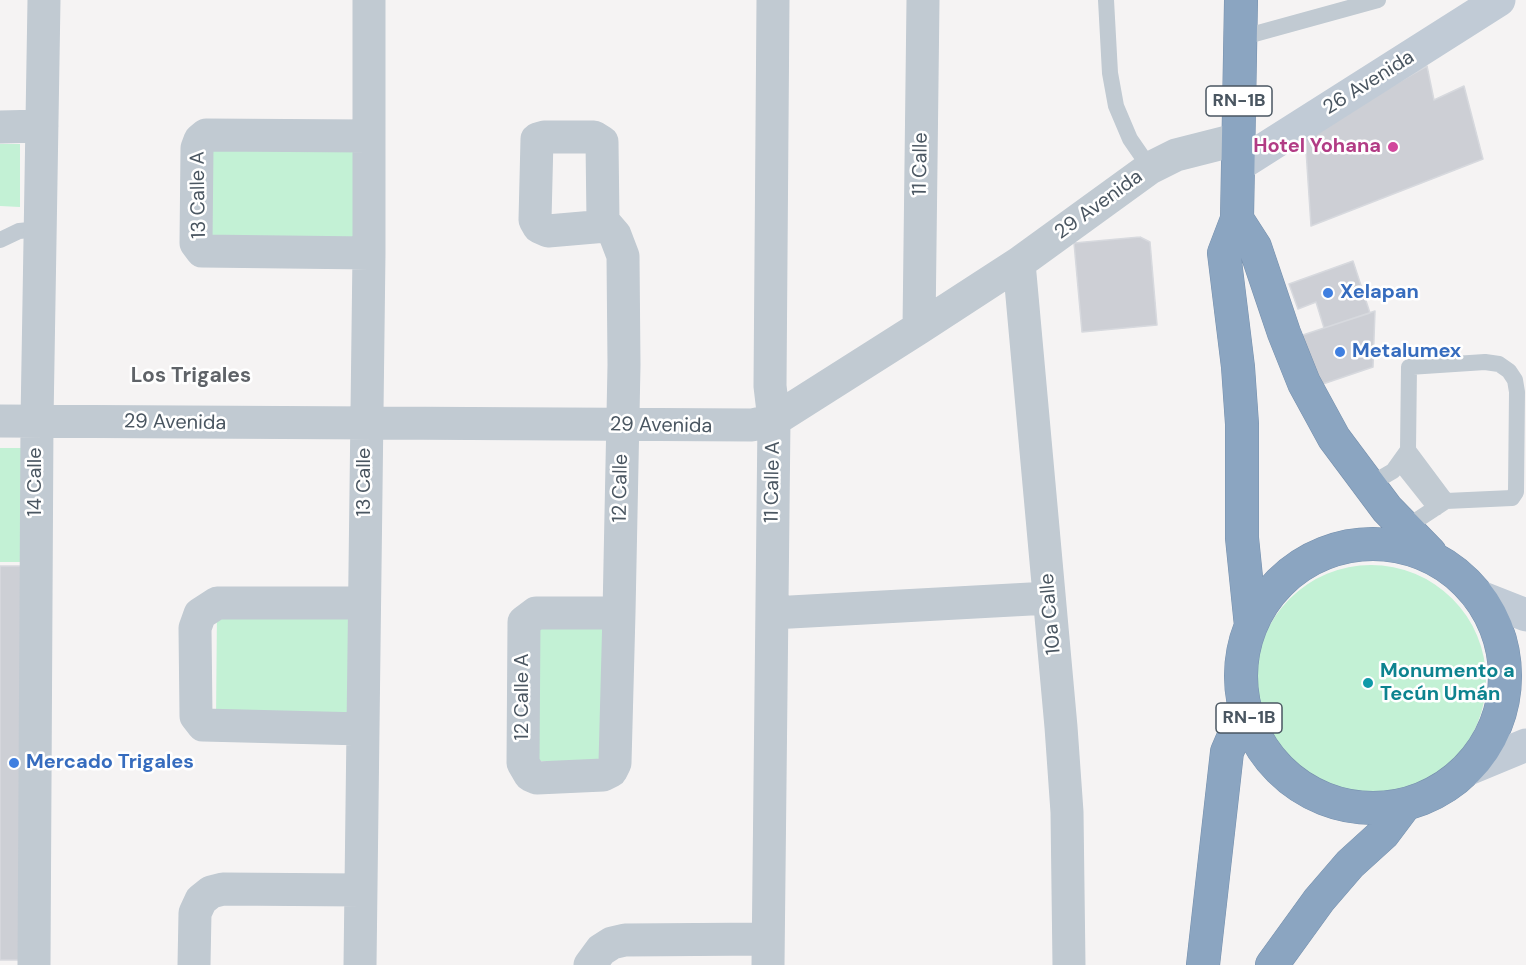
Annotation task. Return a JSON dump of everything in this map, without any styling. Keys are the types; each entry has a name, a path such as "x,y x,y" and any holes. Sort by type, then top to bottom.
{"highway":[{"name":"RN-1B","path":"1241,0 1237,219 1224,253 1239,378 1242,423 1242,538 1251,626"},
{"name":"RN-1B","path":"1237,219 1256,247 1284,333 1304,383 1334,438 1405,528 1437,560 1459,575 1478,596 1498,634 1505,676 1498,719 1485,747 1466,770 1445,788 1404,806 1363,809 1324,800 1288,778 1262,748 1245,710 1241,669 1251,626 1274,588 1309,560 1350,545 1395,545 1437,560"},
{"name":"RN-1B","path":"1203,965 1227,752 1245,710"},
{"name":"RN-1B","path":"1272,965 1319,900 1350,864 1383,834 1404,806"}],"street":[{"name":"14 Calle","path":"34,965 37,421 44,0"},
{"name":"13 Calle","path":"360,965 365,425 369,253 369,0"},
{"name":"11 Calle A","path":"768,952 774,420 770,386 773,0"},
{"name":"11 Calle","path":"919,328 923,0"},
{"name":"26 Avenida","path":"1239,152 1499,0"},
{"path":"0,127 42,126"},
{"name":"13 Calle A","path":"368,136 215,133 200,140 196,148 196,243 202,250 369,253"},
{"name":"12 Calle","path":"530,775 537,778 603,775 611,771 616,756 622,425 623,256 615,235 603,219 603,146 600,140 594,137 537,139 535,220 539,227 548,231 606,226"},
{"name":"29 Avenida","path":"0,421 729,427 774,420 1019,263 1150,168 1176,155 1239,152"},
{"name":"10a Calle","path":"1019,263 1066,812 1069,965"},
{"path":"1478,596 1526,615"},
{"path":"772,613 1049,598"},
{"path":"363,729 206,727 196,716 195,628 200,614 224,602 364,603"},
{"name":"12 Calle A","path":"530,775 526,772 523,763 523,625 526,618 536,613 619,613"},
{"path":"1466,770 1526,745"},
{"path":"194,965 193,921 201,900 211,892 223,889 361,890"},
{"path":"595,957 612,943 625,940 768,952"}],"lane":[{"path":"1106,0 1110,73 1116,106 1130,139 1150,168"},
{"path":"1240,38 1378,0"},
{"path":"0,240 19,231 40,229"},
{"path":"1405,528 1442,505 1505,500 1512,498 1516,492 1517,392 1515,380 1509,371 1499,364 1485,362 1409,367 1404,457 1442,505"},
{"path":"1369,485 1404,457"}],"green space":[{"path":"0,144 20,144 20,207 0,206"},
{"path":"203,145 354,147 353,246 202,244"},
{"path":"0,448 31,448 31,562 0,562"},
{"path":"1360,565 1382,565 1425,578 1444,591 1460,607 1473,626 1481,647 1486,680 1484,702 1473,734 1460,753 1444,769 1425,782 1404,790 1382,795 1360,795 1317,782 1298,769 1282,753 1269,734 1261,713 1256,691 1256,669 1269,626 1282,607 1298,591 1317,578 1338,570"},
{"path":"217,609 350,610 349,721 216,721"},
{"path":"532,621 607,621 608,762 532,761"}],"building":[{"name":"Hotel Yohana","path":"1427,66 1434,100 1464,86 1483,159 1311,226 1305,135"},
{"path":"1140,237 1150,242 1157,325 1082,332 1074,243"},
{"name":"Xelapan","path":"1353,261 1370,313 1324,328 1316,302 1298,309 1289,284"},
{"name":"Metalumex","path":"1375,311 1373,367 1317,386 1300,336"},
{"name":"Mercado Trigales","path":"0,566 28,566 28,960 0,960"}],"place":[{"name":"Hotel Yohana","path":"1393,147"},
{"name":"Xelapan","path":"1328,293"},
{"name":"Metalumex","path":"1340,352"},
{"name":"Monumento a Tecún Umán","path":"1368,683"},
{"name":"Mercado Trigales","path":"14,763"}],"district":[{"name":"Los Trigales","path":"191,376"}]}
